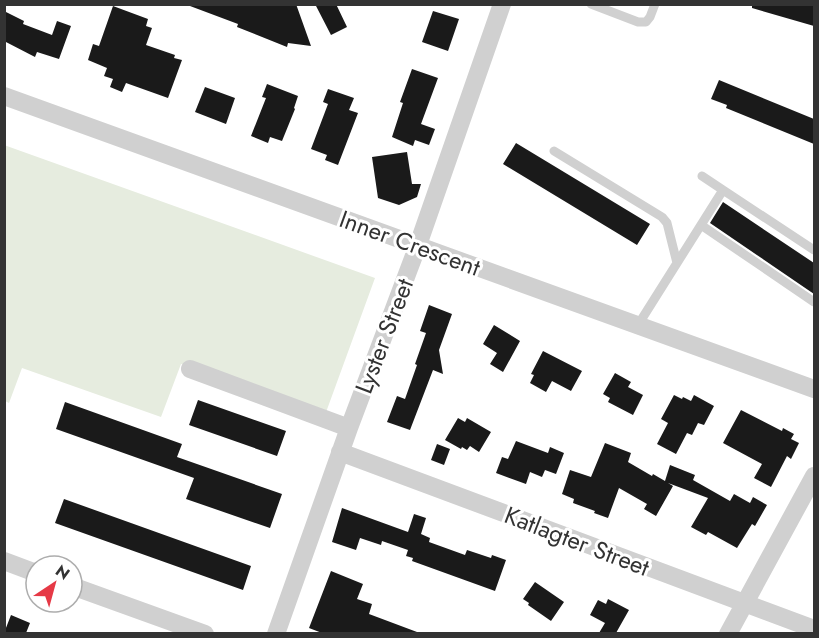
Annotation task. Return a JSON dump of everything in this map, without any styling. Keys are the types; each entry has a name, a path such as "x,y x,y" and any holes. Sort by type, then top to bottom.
{"street":[{"name":"Lyster Street","path":"276,633 340,452 418,246 502,4"},
{"name":"Inner Crescent","path":"4,96 814,390"},
{"path":"190,369 349,428"},
{"name":"Katlagter Street","path":"340,452 814,629"},
{"path":"728,633 814,476"},
{"path":"4,561 24,568"},
{"path":"84,590 205,633"}],"lane":[{"path":"591,4 638,22 646,22 655,4"},
{"path":"554,152 662,217 668,223 677,263"},
{"path":"702,176 814,250"},
{"path":"638,325 723,190"},
{"path":"701,225 814,302"}],"shaded area":[{"path":"4,145 375,278 325,415 181,364 161,417 22,368 9,403 5,401"}],"building":[{"path":"190,4 296,4 311,46 288,43 287,47 237,27 238,24 190,6"},
{"path":"315,4 336,4 347,27 331,35"},
{"path":"752,4 814,4 814,26 752,8"},
{"path":"113,6 148,19 146,26 152,28 146,45 175,55 174,58 182,60 168,98 126,83 122,92 110,87 113,79 104,76 107,68 88,60 93,44 99,46"},
{"path":"4,11 24,21 23,24 52,35 57,21 71,26 59,59 37,52 35,57 4,41"},
{"path":"433,11 459,19 448,51 422,42"},
{"path":"412,69 438,78 421,124 435,129 429,145 415,140 413,146 392,137 403,103 400,102"},
{"path":"719,80 814,119 814,144 726,108 727,105 711,99"},
{"path":"267,84 298,96 282,141 270,137 268,143 251,136 266,98 262,97"},
{"path":"205,87 235,98 226,124 195,112"},
{"path":"328,89 354,98 349,110 358,113 338,165 325,160 327,155 311,149 328,104 323,102"},
{"path":"516,143 650,224 637,245 503,164"},
{"path":"407,152 412,184 421,184 417,197 399,205 378,198 372,157"},
{"path":"723,202 814,263 814,294 710,223"},
{"path":"429,305 452,314 439,350 443,374 433,370 410,430 387,422 397,396 405,399 426,333 420,331"},
{"path":"494,325 520,341 503,372 490,364 497,353 483,344"},
{"path":"543,351 582,371 571,391 552,381 546,392 530,383 534,375 531,374"},
{"path":"615,373 631,382 628,387 643,395 633,415 608,402 610,398 603,394"},
{"path":"674,395 691,401 694,395 714,406 704,425 698,423 692,435 687,433 676,454 657,444 668,423 661,419"},
{"path":"198,400 286,431 277,456 189,425"},
{"path":"65,402 182,444 177,457 282,494 270,528 186,499 194,478 56,429"},
{"path":"741,410 782,431 783,428 794,434 791,439 799,443 791,459 787,456 771,487 754,478 762,464 723,443"},
{"path":"458,418 465,422 467,418 491,432 479,452 470,446 467,450 462,447 461,449 445,440"},
{"path":"516,441 548,453 550,447 564,453 556,474 545,470 542,477 530,472 526,484 496,473 502,457 508,459"},
{"path":"605,443 631,453 628,462 665,481 670,465 695,475 693,480 730,501 734,494 750,503 753,497 767,505 755,526 752,524 737,548 708,532 706,535 691,527 708,498 668,483 673,486 656,516 644,509 647,504 619,488 608,518 594,513 595,511 573,503 574,499 562,494 570,470 591,477"},
{"path":"437,444 450,449 444,465 431,460"},
{"path":"64,499 251,566 243,590 55,523"},
{"path":"342,508 408,532 414,514 426,518 421,534 430,538 429,542 465,555 467,550 506,560 495,591 412,561 413,558 406,556 408,550 382,541 381,545 360,538 356,550 332,542"},
{"path":"331,571 363,584 357,599 372,604 369,614 417,633 322,633 309,628"},
{"path":"535,582 564,602 551,621 523,599"},
{"path":"608,599 629,610 616,633 599,633 605,623 590,615 598,600 606,604"},
{"path":"11,615 30,623 26,633 4,633"}]}
